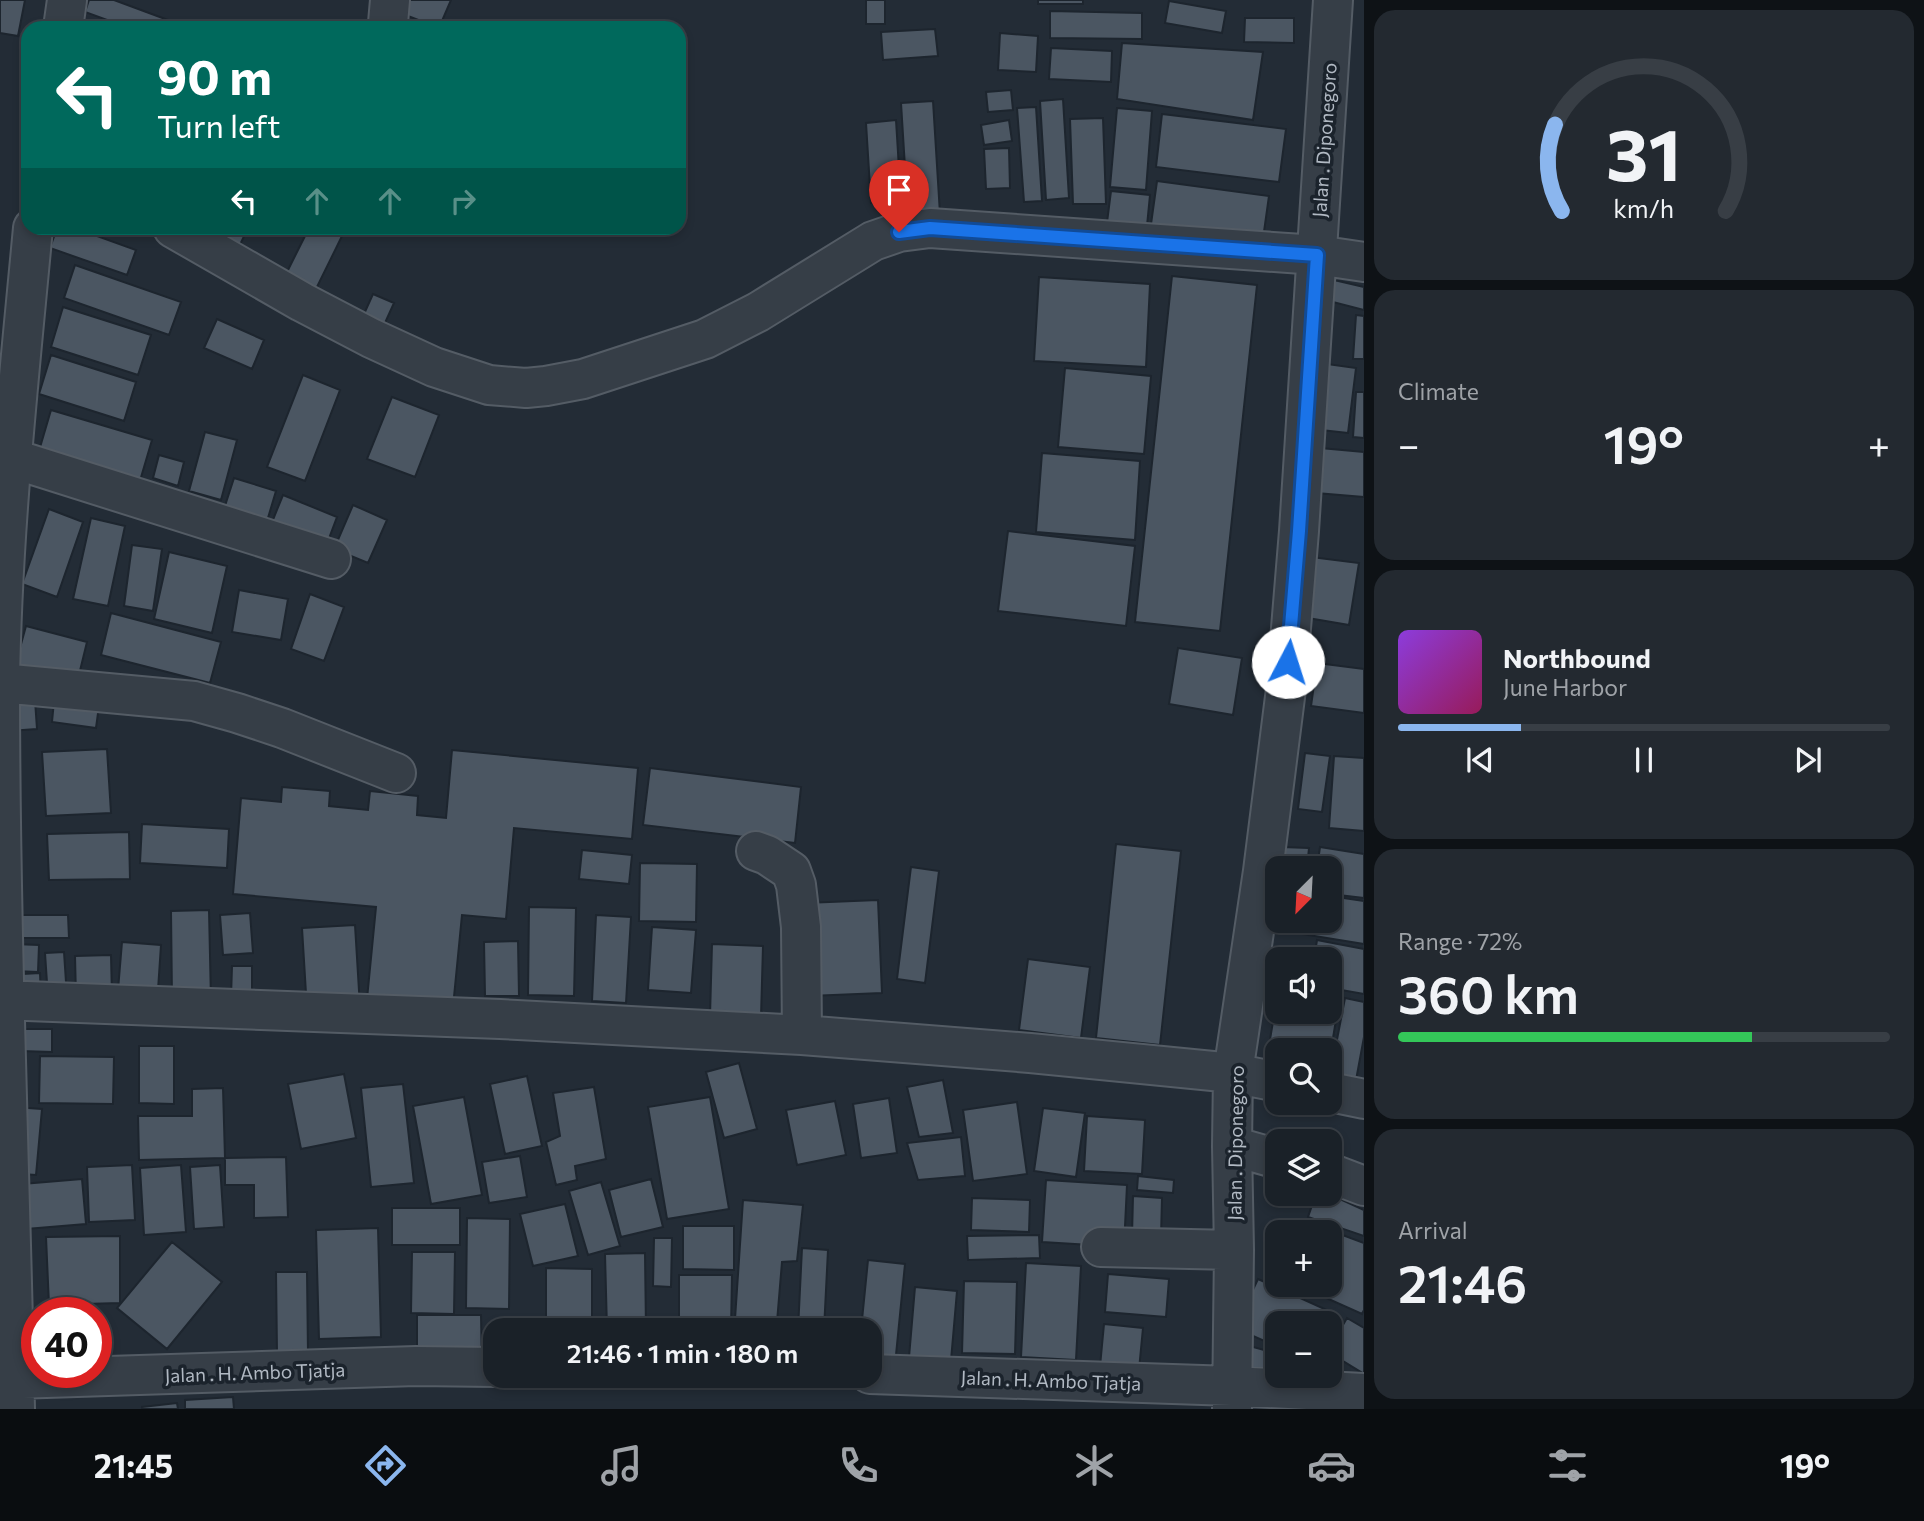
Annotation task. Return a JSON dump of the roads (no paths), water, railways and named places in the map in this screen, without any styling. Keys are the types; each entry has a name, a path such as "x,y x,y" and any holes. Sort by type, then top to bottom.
{"street":[{"path":"64,21 67,0"},
{"name":"Jalan . Diponegoro","path":"1232,1397 1233,1073 1286,689 1299,531 1333,0"},
{"path":"185,235 302,302 421,361 489,385 526,388 583,379 705,339 758,312 873,242 899,232 930,228 1317,255 1364,262"},
{"path":"15,1394 1,1000 0,683 11,458 32,235"},
{"path":"11,458 331,559"},
{"path":"0,683 194,701 282,728 396,773"},
{"path":"756,851 791,871 796,884 801,927 802,1035"},
{"path":"1,1000 500,1019 802,1035 1030,1053 1233,1073 1265,1079"},
{"path":"1342,1094 1364,1099"},
{"path":"1232,1146 1265,1155"},
{"path":"1342,1178 1364,1186"},
{"path":"1101,1247 1234,1250"},
{"name":"Jalan . H. Ambo Tjatja","path":"15,1394 416,1366 483,1367"},
{"name":"Jalan . H. Ambo Tjatja","path":"882,1375 1232,1397 1364,1393"}]}
